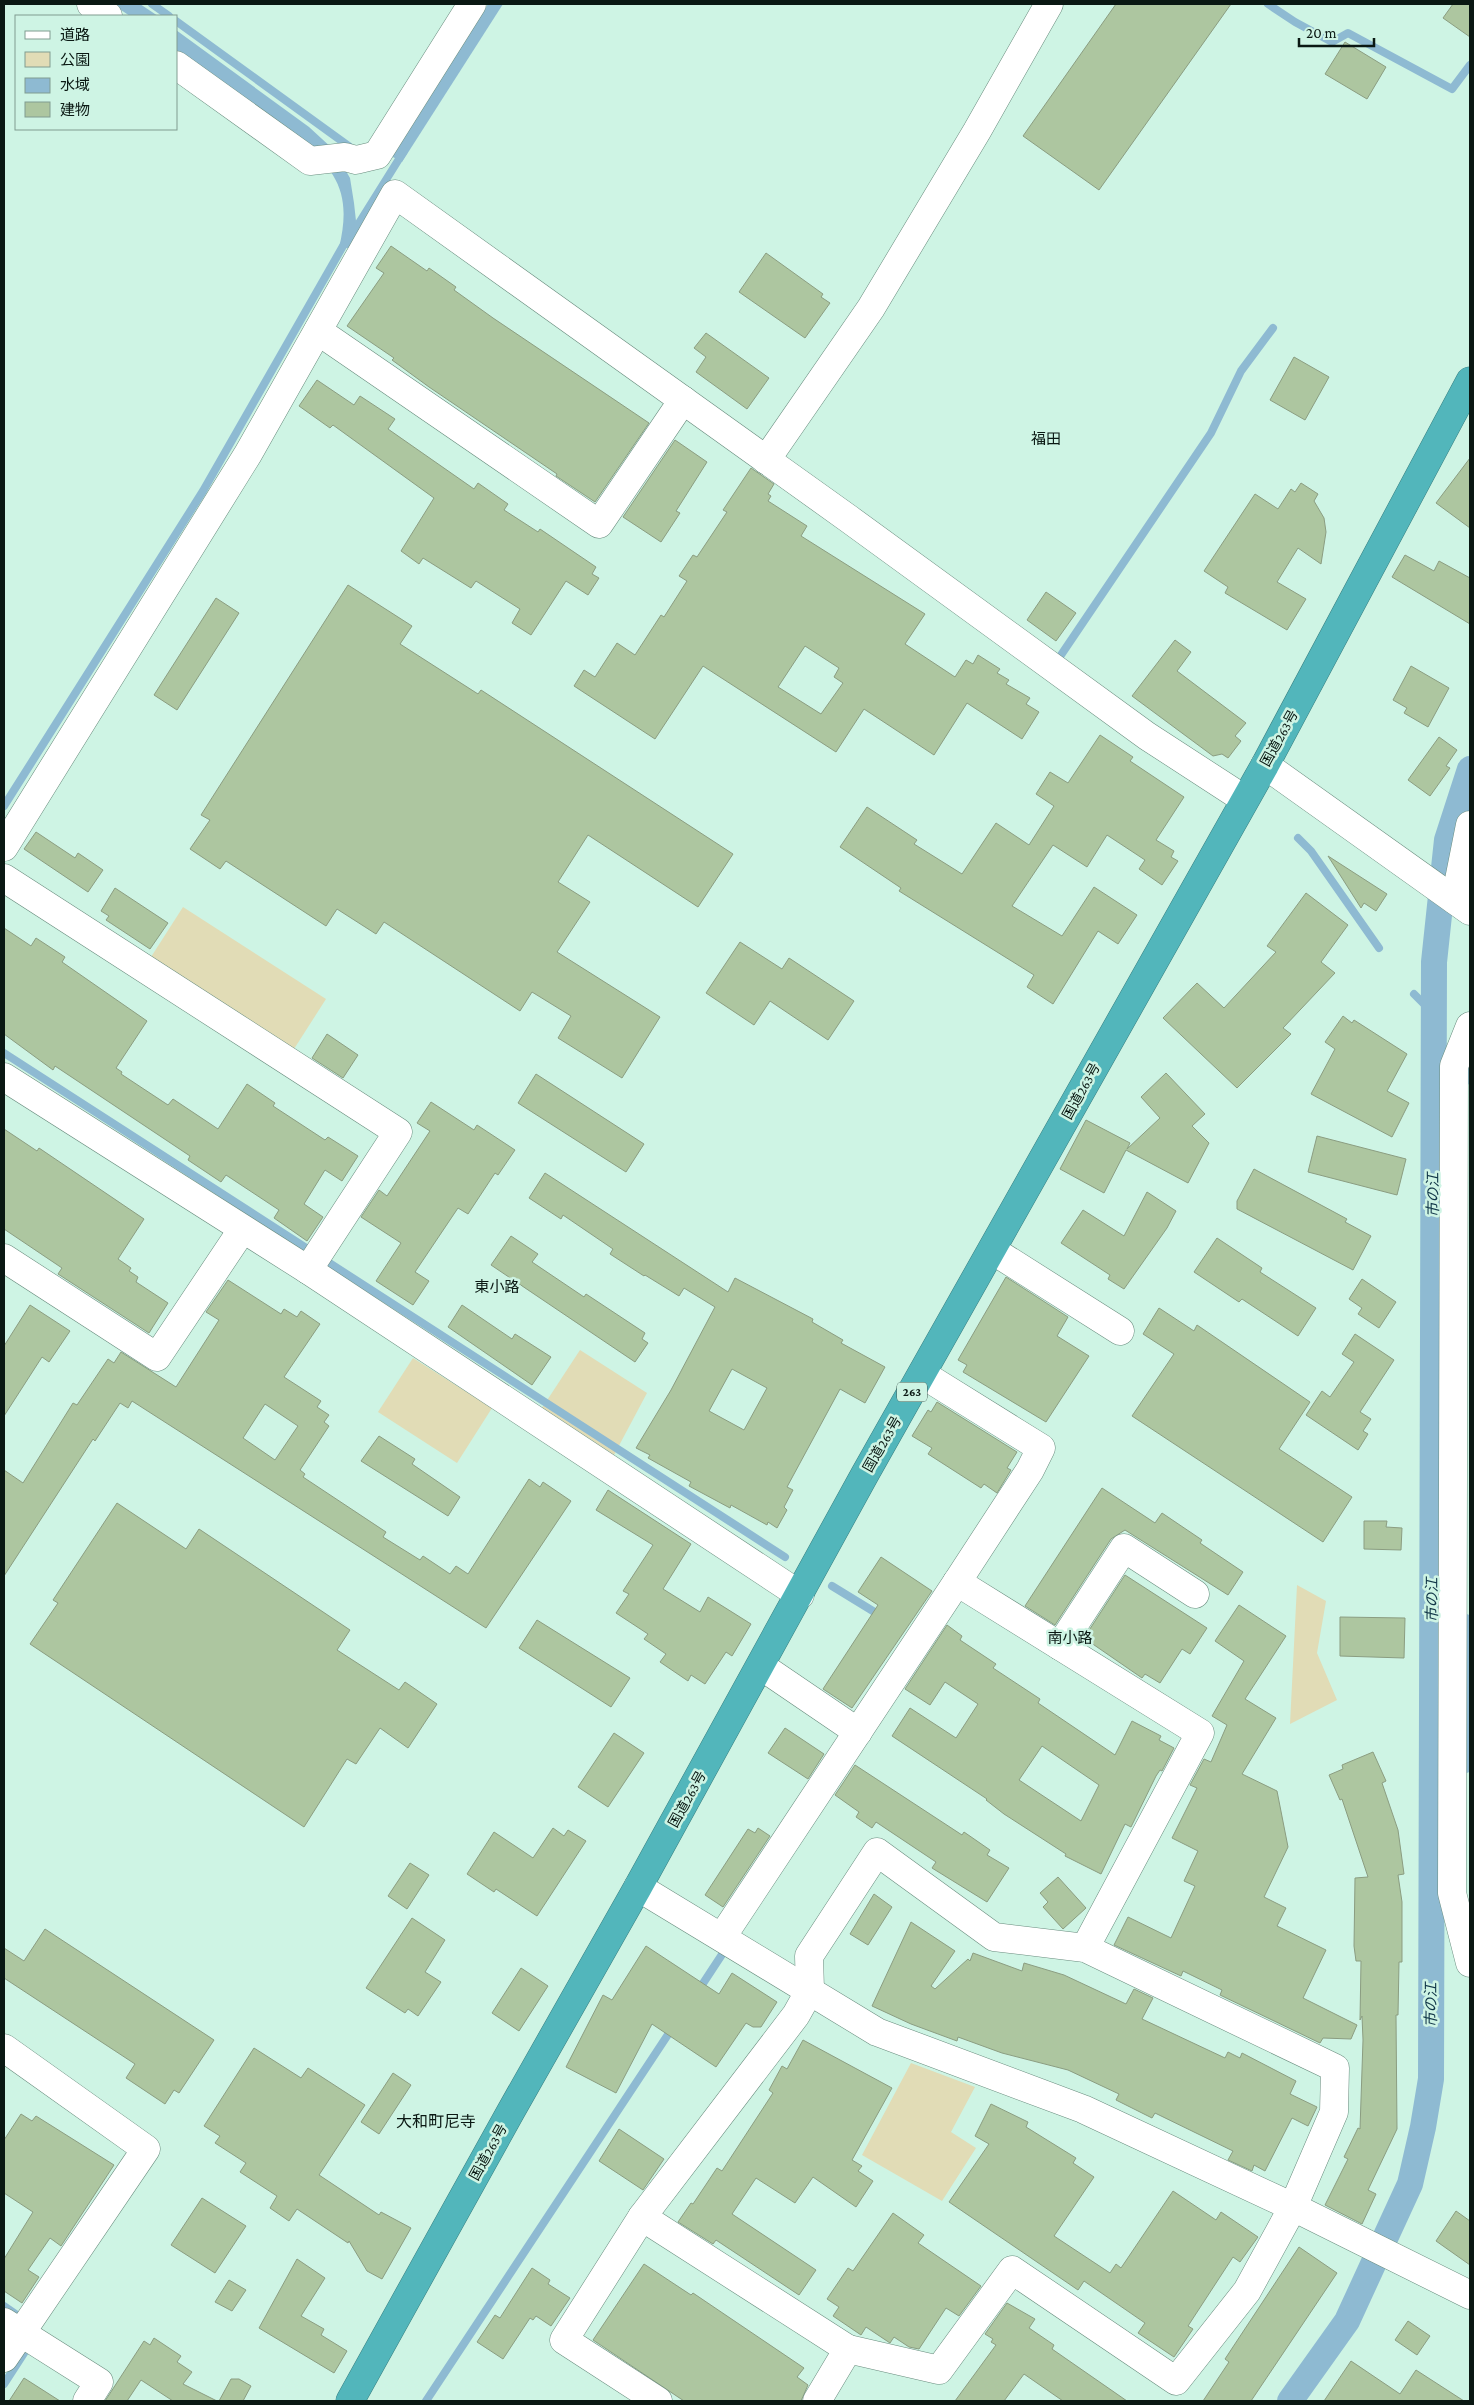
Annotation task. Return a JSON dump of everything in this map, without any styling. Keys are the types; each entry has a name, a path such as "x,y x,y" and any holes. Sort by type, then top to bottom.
{"highway":[{"name":"国道263号","path":"350,2401 511,2111 638,1888 800,1595 864,1474 992,1250 1244,799 1265,765 1470,381"}],"street":[{"path":"91,4 107,15"},
{"path":"178,66 310,162 345,157 356,160 377,155 472,4"},
{"path":"773,451 871,308 977,131 1049,4"},
{"path":"4,847 248,454 395,194 683,400 773,451 1147,736 1244,799"},
{"path":"318,331 599,524 683,400"},
{"path":"1265,765 1462,906"},
{"path":"1462,906 1470,825"},
{"path":"4,878 398,1132 314,1260"},
{"path":"1470,1026 1454,1066 1452,1892 1470,1963"},
{"path":"4,1078 242,1230 314,1260 800,1595"},
{"path":"4,1258 157,1357 242,1230"},
{"path":"992,1250 1120,1331"},
{"path":"722,1937 957,1582 1030,1470 1041,1448 922,1374"},
{"path":"1060,1646 1124,1548 1195,1594"},
{"path":"957,1582 1200,1733 1084,1948"},
{"path":"761,1666 858,1732"},
{"path":"642,2217 848,2349 939,2370 1012,2270 1176,2381 1247,2291 1293,2207 1334,2112 1335,2068 1084,1948 994,1937 877,1852 809,1956 810,1990 796,2015 642,2217 564,2340 658,2401"},
{"path":"638,1888 810,1990 876,2032 1083,2109 1293,2207 1470,2295"},
{"path":"4,2048 146,2149 25,2330 4,2358"},
{"path":"25,2330 99,2382 87,2401"},
{"path":"817,2401 848,2349"}],"green space":[{"path":"183,907 326,999 294,1049 151,957"},
{"path":"580,1350 647,1393 614,1455 542,1408"},
{"path":"413,1358 492,1408 457,1463 378,1412"},
{"path":"1297,1585 1326,1601 1317,1653 1337,1700 1290,1724"},
{"path":"911,2063 975,2087 951,2132 976,2148 942,2201 862,2155"}],"water":[{"path":"112,4 140,4 156,15 128,15"},
{"path":"488,4 503,4 402,162 391,156"},
{"path":"178,31 309,127 334,150 350,178 356,221 351,248 339,248 344,214 343,200 339,188 325,164 301,140 178,51"}],"building":[{"path":"1116,4 1231,4 1099,190 1023,136"},
{"path":"1453,4 1470,4 1470,37 1443,18"},
{"path":"1345,42 1386,67 1367,99 1325,74"},
{"path":"391,246 427,271 429,268 456,287 454,290 493,318 649,423 595,502 429,387 392,360 394,358 347,326 384,273 376,268"},
{"path":"766,253 823,294 821,297 830,303 805,338 739,292"},
{"path":"706,333 769,378 747,409 696,372 706,357 694,348"},
{"path":"1294,357 1329,377 1305,420 1270,400"},
{"path":"317,380 354,405 360,396 395,419 388,429 474,489 478,483 508,504 504,510 538,532 540,529 596,567 592,574 599,578 588,595 566,581 531,635 512,623 520,609 476,581 471,588 423,558 419,564 401,551 434,498 333,425 330,428 299,406"},
{"path":"675,440 707,462 676,511 680,513 661,542 623,517"},
{"path":"1470,458 1470,528 1436,503"},
{"path":"751,468 774,484 768,494 771,496 768,501 807,526 801,536 925,614 905,644 955,677 966,660 973,664 978,655 1000,669 997,673 1009,680 1006,684 1030,698 1026,704 1039,712 1022,739 967,703 934,755 864,709 836,752 703,666 655,739 574,686 584,670 595,677 617,643 635,655 661,615 664,617 687,581 679,576 693,555 697,557 727,512 723,510","holes":["805,646 839,668 834,677 843,683 821,714 778,687"]},
{"path":"1301,483 1318,494 1314,501 1324,518 1326,532 1321,564 1298,548 1277,582 1306,599 1287,630 1225,593 1228,587 1204,571 1255,494 1278,509 1291,489 1295,492"},
{"path":"1405,555 1434,571 1439,561 1470,578 1470,624 1392,577"},
{"path":"348,585 412,626 400,644 478,694 481,690 733,854 698,907 588,835 558,882 590,902 557,952 660,1017 622,1078 558,1038 571,1016 532,992 520,1011 384,922 376,934 337,909 326,926 226,861 220,869 190,849 210,820 201,815"},
{"path":"1046,592 1076,613 1056,641 1027,620"},
{"path":"216,598 239,613 177,710 154,695"},
{"path":"1175,640 1191,652 1177,671 1246,723 1235,736 1241,741 1228,758 1222,754 1213,756 1132,696"},
{"path":"1411,666 1449,688 1428,727 1404,713 1407,708 1393,700"},
{"path":"1100,735 1133,757 1130,761 1184,797 1156,840 1174,851 1171,857 1178,861 1162,885 1139,869 1145,860 1107,835 1087,867 1053,845 1012,906 1062,936 1094,887 1137,915 1118,944 1098,931 1053,1004 1027,987 1034,975 899,891 901,888 840,847 867,807 917,840 914,844 962,874 996,823 1029,845 1054,806 1036,794 1050,772 1068,783"},
{"path":"1439,737 1457,750 1446,766 1450,768 1430,796 1408,780"},
{"path":"36,832 75,858 78,853 103,870 88,892 24,849"},
{"path":"1328,856 1387,894 1376,911 1364,903 1361,908"},
{"path":"115,888 168,923 150,949 106,920 109,916 101,911"},
{"path":"1306,893 1348,925 1321,962 1335,973 1283,1028 1291,1034 1237,1088 1163,1018 1197,983 1224,1008 1276,952 1267,946"},
{"path":"4,928 31,946 36,938 65,957 62,962 147,1021 116,1068 122,1072 121,1074 168,1105 173,1099 218,1129 247,1084 275,1103 273,1106 325,1140 328,1137 358,1156 342,1181 325,1170 304,1204 323,1217 307,1241 274,1218 279,1210 226,1175 221,1182 188,1160 190,1156 55,1066 53,1070 4,1034"},
{"path":"740,942 782,969 789,958 854,1001 828,1040 770,1001 754,1025 706,993"},
{"path":"1343,1016 1352,1023 1354,1020 1407,1054 1387,1091 1409,1103 1392,1137 1311,1094 1335,1049 1325,1042"},
{"path":"327,1034 358,1055 343,1078 312,1058"},
{"path":"1166,1073 1205,1114 1192,1126 1209,1143 1188,1183 1126,1150 1104,1193 1060,1169 1086,1120 1130,1143 1127,1149 1160,1118 1141,1097"},
{"path":"536,1074 644,1144 626,1172 518,1103"},
{"path":"431,1102 474,1130 477,1125 515,1150 498,1175 495,1173 468,1214 458,1208 415,1272 429,1281 413,1305 376,1281 401,1243 361,1217 379,1190 387,1196 430,1131 417,1123"},
{"path":"4,1129 37,1151 39,1148 144,1219 118,1259 131,1268 129,1271 138,1277 136,1282 168,1303 149,1333 58,1274 62,1268 4,1229"},
{"path":"1317,1136 1406,1159 1397,1195 1308,1172"},
{"path":"1254,1169 1347,1219 1345,1222 1371,1236 1353,1270 1237,1209 1237,1201"},
{"path":"545,1173 728,1292 735,1278 813,1319 812,1322 843,1340 841,1343 885,1367 865,1403 840,1389 787,1487 793,1490 784,1507 787,1510 777,1528 768,1522 767,1525 731,1505 730,1508 689,1486 691,1482 648,1458 650,1455 636,1448 671,1390 715,1307 684,1288 679,1296 644,1276 610,1254 613,1249 563,1215 561,1219 529,1198","holes":["732,1369 767,1388 744,1430 709,1411"]},
{"path":"1147,1192 1176,1211 1167,1228 1124,1289 1108,1279 1110,1275 1061,1243 1083,1210 1124,1236"},
{"path":"511,1236 538,1254 532,1262 584,1297 586,1294 645,1333 642,1339 648,1343 635,1362 491,1265"},
{"path":"1217,1238 1262,1268 1260,1272 1316,1308 1298,1336 1242,1299 1239,1302 1194,1272"},
{"path":"1006,1277 1068,1317 1057,1336 1089,1356 1046,1422 963,1372 967,1365 958,1360"},
{"path":"1362,1279 1396,1302 1379,1328 1358,1314 1362,1308 1349,1299"},
{"path":"228,1280 281,1314 284,1309 297,1317 301,1311 320,1324 284,1377 321,1401 317,1407 329,1415 324,1422 329,1426 300,1470 305,1474 303,1477 386,1532 383,1537 420,1560 423,1556 450,1574 456,1566 468,1574 529,1479 540,1487 543,1482 571,1501 486,1628 132,1401 128,1408 120,1403 95,1441 93,1439 4,1576 4,1470 23,1483 73,1403 77,1405 108,1359 114,1363 121,1352 176,1387 219,1320 206,1312","holes":["265,1404 298,1426 275,1460 243,1438"]},
{"path":"30,1305 70,1331 49,1362 42,1357 4,1416 4,1346"},
{"path":"462,1305 512,1339 515,1334 551,1357 532,1385 448,1327"},
{"path":"1159,1308 1194,1331 1197,1325 1310,1402 1279,1449 1352,1497 1323,1542 1132,1416 1174,1354 1143,1334"},
{"path":"1355,1334 1394,1360 1360,1412 1371,1419 1363,1431 1368,1434 1358,1450 1306,1415 1322,1391 1330,1397 1354,1362 1342,1354"},
{"path":"937,1402 1017,1452 1007,1468 1011,1470 997,1493 984,1484 981,1488 928,1454 932,1448 912,1436 928,1410 931,1412"},
{"path":"379,1436 415,1459 412,1464 460,1497 448,1516 361,1461"},
{"path":"1102,1488 1155,1523 1162,1513 1202,1540 1200,1543 1243,1572 1228,1595 1125,1530 1111,1539 1055,1625 1025,1606"},
{"path":"608,1490 691,1544 663,1589 700,1612 708,1597 751,1624 732,1656 726,1652 705,1684 691,1675 688,1681 660,1662 666,1654 644,1639 648,1634 616,1613 629,1594 623,1591 653,1545 596,1510"},
{"path":"117,1503 186,1549 199,1529 350,1630 337,1650 399,1690 405,1682 437,1704 408,1748 380,1728 356,1764 347,1759 304,1827 30,1644 58,1603 53,1600"},
{"path":"1364,1521 1387,1521 1386,1527 1402,1528 1401,1550 1364,1549"},
{"path":"881,1557 932,1591 852,1708 823,1689 878,1605 858,1592"},
{"path":"1125,1575 1207,1628 1190,1654 1182,1649 1160,1683 1145,1674 1142,1678 1084,1638"},
{"path":"1239,1605 1286,1636 1245,1699 1276,1718 1242,1774 1277,1791 1288,1847 1264,1897 1286,1908 1277,1926 1326,1950 1303,1998 1357,2025 1351,2039 1323,2038 1320,2043 1220,1995 1222,1990 1183,1971 1181,1976 1114,1945 1128,1917 1171,1938 1195,1886 1184,1881 1198,1851 1172,1838 1197,1788 1190,1785 1204,1759 1211,1762 1227,1725 1212,1716 1244,1661 1215,1641"},
{"path":"1340,1617 1405,1618 1404,1658 1340,1656"},
{"path":"537,1620 630,1678 611,1707 519,1648"},
{"path":"947,1625 962,1636 960,1640 996,1664 993,1668 1040,1699 1038,1703 1115,1755 1132,1721 1161,1736 1159,1740 1174,1748 1162,1771 1160,1770 1156,1776 1131,1827 1125,1824 1101,1874 1065,1856 1066,1854 1004,1814 987,1799 892,1736 910,1708 956,1738 978,1704 945,1682 930,1705 905,1689","holes":["1042,1746 1099,1785 1081,1821 1019,1780"]},
{"path":"785,1728 824,1754 808,1779 768,1753"},
{"path":"614,1733 644,1753 608,1807 578,1787"},
{"path":"1373,1752 1386,1781 1382,1783 1398,1830 1404,1874 1398,1875 1402,1902 1402,1962 1399,1962 1398,2015 1396,2015 1397,2129 1368,2190 1376,2194 1362,2224 1325,2205 1348,2159 1344,2157 1358,2128 1360,2129 1363,2040 1362,2016 1360,2020 1361,1961 1356,1961 1354,1946 1355,1878 1368,1877 1342,1799 1340,1800 1329,1775 1343,1769 1342,1765"},
{"path":"855,1765 962,1835 964,1832 990,1850 987,1855 1009,1868 987,1902 932,1868 936,1862 876,1822 872,1828 856,1817 859,1812 835,1795"},
{"path":"553,1828 564,1836 568,1830 586,1841 537,1916 496,1889 494,1892 467,1874 494,1832 533,1858"},
{"path":"758,1828 770,1836 723,1907 705,1895 748,1829 755,1833"},
{"path":"410,1863 429,1875 407,1909 388,1896"},
{"path":"1058,1877 1086,1908 1063,1929 1043,1907 1048,1902 1040,1893"},
{"path":"874,1894 892,1907 868,1945 850,1934"},
{"path":"412,1918 445,1940 425,1972 441,1982 418,2016 408,2009 405,2013 366,1988"},
{"path":"911,1922 955,1951 931,1986 935,1989 968,1959 970,1961 973,1953 1022,1971 1024,1963 1064,1975 1126,2004 1134,1989 1153,1998 1142,2019 1225,2058 1228,2052 1240,2058 1242,2053 1296,2081 1290,2094 1317,2107 1308,2126 1292,2118 1265,2171 1254,2165 1252,2171 1228,2160 1233,2151 1155,2113 1152,2118 1116,2100 1119,2094 1068,2070 1002,2053 958,2037 957,2041 911,2024 872,2006"},
{"path":"45,1929 214,2040 179,2093 174,2090 165,2104 126,2078 135,2064 4,1978 4,1948 24,1961"},
{"path":"646,1946 719,1994 732,1973 777,2002 761,2027 753,2027 746,2023 716,2067 652,2024 616,2093 566,2067 603,1995 612,2000"},
{"path":"521,1968 548,1986 519,2031 492,2013"},
{"path":"803,2040 892,2088 852,2160 862,2166 858,2171 873,2181 856,2207 813,2177 795,2203 756,2178 732,2214 816,2270 799,2295 716,2240 713,2244 678,2222 691,2203 693,2204 717,2168 722,2171 773,2093 769,2090 782,2066 787,2069"},
{"path":"254,2048 301,2078 308,2068 365,2105 319,2175 379,2215 381,2212 411,2228 382,2279 367,2271 349,2241 348,2243 297,2209 289,2221 270,2208 277,2196 240,2172 246,2163 215,2143 220,2136 204,2126"},
{"path":"393,2073 411,2085 379,2134 361,2122"},
{"path":"991,2104 1028,2122 1026,2127 1076,2158 1073,2163 1094,2177 1054,2236 1110,2273 1116,2264 1121,2268 1173,2191 1216,2220 1221,2212 1258,2237 1240,2262 1233,2257 1188,2326 1193,2329 1174,2357 1138,2333 1145,2323 1084,2281 1078,2290 949,2202 989,2144 975,2136"},
{"path":"21,2114 32,2121 36,2116 114,2165 61,2246 50,2238 28,2270 39,2277 22,2303 4,2291 4,2259 33,2212 4,2193 4,2140"},
{"path":"619,2129 664,2159 643,2190 599,2161"},
{"path":"202,2198 246,2226 215,2273 171,2245"},
{"path":"1456,2211 1470,2221 1470,2265 1436,2241"},
{"path":"893,2213 924,2235 918,2243 981,2286 959,2316 946,2308 919,2349 909,2347 894,2337 890,2343 866,2327 861,2335 833,2316 839,2307 827,2299 848,2268 853,2271"},
{"path":"1299,2247 1337,2273 1251,2401 1203,2401 1229,2362 1225,2359"},
{"path":"297,2259 325,2278 301,2316 324,2329 321,2335 347,2351 334,2373 259,2328"},
{"path":"644,2264 691,2295 693,2293 804,2368 797,2377 808,2385 801,2401 684,2401 593,2340"},
{"path":"532,2268 550,2280 548,2284 570,2298 551,2326 536,2316 533,2320 530,2318 503,2359 477,2342 495,2315 500,2318"},
{"path":"229,2280 246,2290 232,2311 215,2302"},
{"path":"1007,2303 1035,2319 1029,2328 1054,2345 1052,2349 1127,2401 1063,2401 1024,2374 1004,2401 955,2401 996,2345 991,2342 993,2339 985,2334"},
{"path":"1408,2321 1430,2336 1417,2355 1395,2340"},
{"path":"154,2338 181,2356 177,2362 192,2372 183,2384 217,2401 173,2401 141,2380 127,2401 105,2401 144,2341 150,2345"},
{"path":"1351,2361 1400,2394 1416,2370 1464,2401 1324,2401"},
{"path":"24,2378 60,2401 9,2401"},
{"path":"231,2379 239,2379 251,2386 243,2401 219,2401"}],"waterway":[{"path":"152,4 168,15"},
{"path":"1268,4 1295,22 1332,42 1348,33 1452,89 1470,65"},
{"path":"178,22 350,147"},
{"path":"349,239 404,151"},
{"path":"4,806 203,491 347,239"},
{"path":"1059,658 1211,433 1241,371 1273,328"},
{"name":"市の江","path":"1290,2401 1347,2321 1410,2184 1423,2127 1431,2079 1434,962 1447,840 1470,769"},
{"path":"1298,838 1311,851 1379,948"},
{"path":"1414,994 1433,1013"},
{"path":"4,1053 785,1557"},
{"path":"1466,1081 1470,1062"},
{"path":"832,1586 881,1616"},
{"path":"1466,1618 1466,1769"},
{"path":"698,1991 723,1953"},
{"path":"426,2401 673,2027"},
{"path":"4,2306 17,2315"},
{"path":"4,2384 26,2350"}],"district":[{"name":"福田","path":"1046,439"},
{"name":"東小路","path":"497,1287"},
{"name":"南小路","path":"1070,1638"},
{"name":"大和町尼寺","path":"436,2121"}]}
